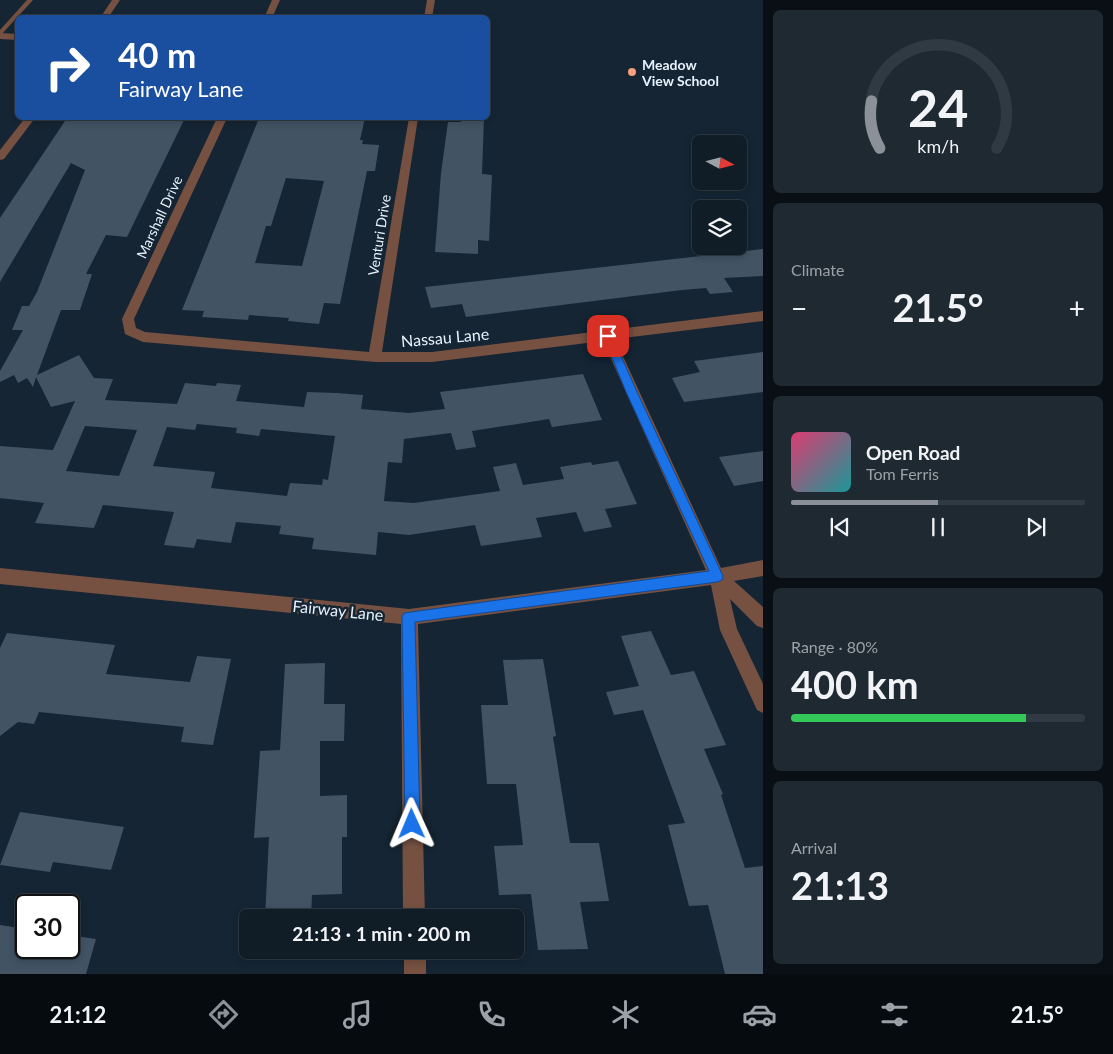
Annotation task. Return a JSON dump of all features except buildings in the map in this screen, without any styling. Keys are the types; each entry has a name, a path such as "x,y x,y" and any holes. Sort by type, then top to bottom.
{"street":[{"path":"106,15 116,0"},
{"path":"269,15 276,0"},
{"path":"428,15 431,0"},
{"path":"0,35 15,37"},
{"path":"0,157 28,120"},
{"name":"Marshall Drive","path":"130,331 128,319 221,120"},
{"name":"Venturi Drive","path":"375,357 412,120"},
{"name":"Nassau Lane","path":"130,331 143,337 375,357 432,357 763,316"},
{"path":"608,336 632,394 717,576 729,630 763,704"},
{"name":"Fairway Lane","path":"0,576 409,617 717,576 763,568"},
{"path":"717,576 761,616 763,620"},
{"path":"409,617 414,909"},
{"path":"415,959 415,974"}],"lane":[{"path":"17,15 30,0"},
{"path":"0,35 15,18"}],"place":[{"name":"Meadow View School","path":"632,72"}],"route":[{"path":"412,824 409,617 717,576 632,394 608,336"}]}
